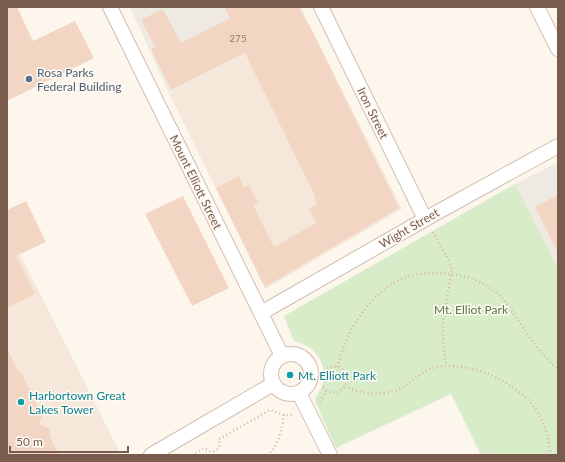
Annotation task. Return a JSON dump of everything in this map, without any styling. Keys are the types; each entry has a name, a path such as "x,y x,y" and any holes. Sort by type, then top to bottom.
{"street":[{"name":"Mount Elliott Street","path":"110,7 282,356"},
{"name":"Iron Street","path":"321,7 425,219"},
{"path":"537,7 558,49"},
{"name":"Wight Street","path":"260,313 425,219 558,146"},
{"path":"294,354 306,360 309,366 311,378 309,384 299,393 293,395 281,393 273,384 270,374 271,368 282,356 294,354"},
{"path":"151,455 273,384"},
{"path":"299,393 330,455"}],"path":[{"path":"433,232 452,269 443,322 443,344 446,366"},
{"path":"338,367 345,342 351,329 360,315 379,294 404,278 420,274 435,273 462,276 475,280 497,293 508,305 543,354 558,368"},
{"path":"323,387 333,393 338,392 345,386 347,381 345,374 338,367 333,366 325,370"},
{"path":"345,386 353,390 372,394 394,391 424,372 435,368 446,366 481,370 509,384 527,398 545,426 550,455"},
{"path":"316,404 322,400 326,390"},
{"path":"192,455 204,448 210,452 216,451 220,444 219,439 270,410 284,415 298,414"},
{"path":"268,455 277,442 284,415"},
{"path":"216,451 218,455"}],"shaded area":[{"path":"130,7 301,7 305,16 242,47 245,53 169,93"},
{"path":"305,16 402,209 265,289 169,93 245,53 242,47"},
{"path":"558,162 558,268 515,184"},
{"path":"7,229 67,347 121,455 7,455"}],"green space":[{"name":"Mt. Elliot Park","path":"515,184 558,268 558,455 481,455 451,394 336,448 315,401 324,379 323,365 312,350 301,343 294,341 284,316"}],"building":[{"name":"Rosa Parks Federal Building","path":"7,7 17,7 33,41 75,21 94,58 7,101"},
{"path":"224,7 299,7 399,208 265,287 216,188 239,176 244,187 249,185 258,203 253,205 274,247 316,223 309,209 317,205 314,199 316,198 245,53 171,90 151,49 155,47 141,20 163,9 181,43 230,18"},
{"path":"558,195 558,253 535,207"},
{"path":"183,196 229,288 192,306 145,214"},
{"path":"26,201 46,242 16,256 35,294 7,308 7,210"},
{"name":"Harbortown Great Lakes Tower","path":"7,348 43,416 39,424 48,428 50,432 49,435 59,455 7,455"}],"place":[{"name":"Rosa Parks Federal Building","path":"29,79"},
{"name":"Mt. Elliott Park","path":"290,375"},
{"name":"Harbortown Great Lakes Tower","path":"21,402"}]}
